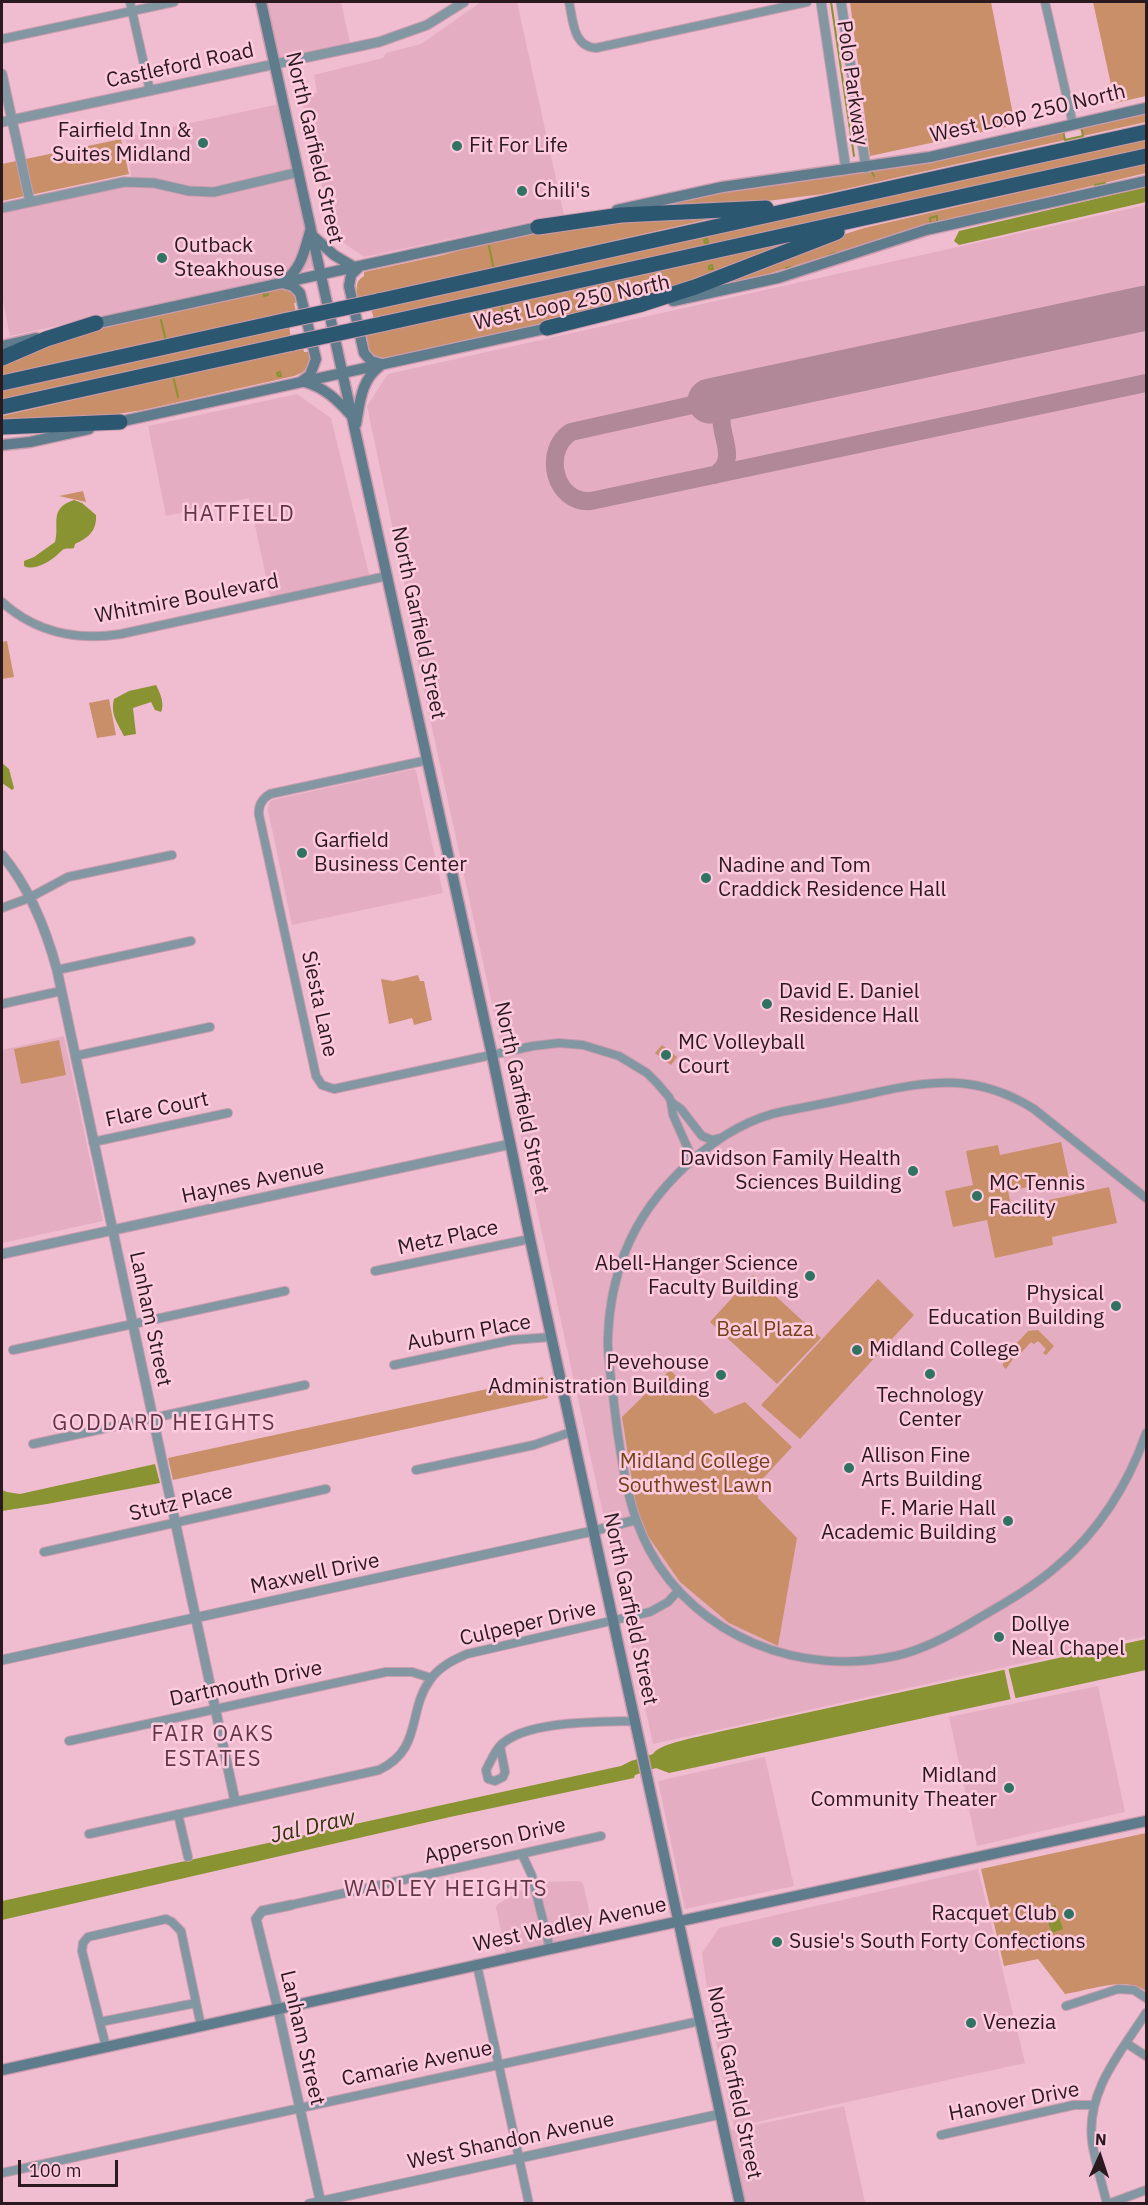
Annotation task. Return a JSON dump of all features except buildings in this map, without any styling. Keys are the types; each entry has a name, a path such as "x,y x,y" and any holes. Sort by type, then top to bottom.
{"highway":[{"path":"2,383 1146,132"},
{"path":"2,407 1146,156"},
{"path":"538,227 621,215 781,207 832,201"},
{"path":"547,328 639,305 695,287 812,240 871,221 890,212"},
{"path":"2,358 46,339 96,323"},
{"path":"2,427 120,422"}],"main road":[{"name":"North Garfield Street","path":"261,2 512,1143 551,1337 740,2204"},
{"name":"West Loop 250 North","path":"2,346 96,323 722,187 930,157 1146,108"},
{"name":"West Loop 250 North","path":"2,445 30,442 778,278 926,230 1146,181"},
{"path":"280,283 295,271 303,258 312,232 336,256 358,266 351,275 349,286 364,353 374,363 383,364"},
{"path":"280,283 293,286 300,293 316,359 310,375 302,381"},
{"path":"355,429 363,386 374,370 383,364"},
{"path":"302,381 334,396 352,416"},
{"name":"West Wadley Avenue","path":"2,2070 1146,1821"}],"street":[{"path":"130,2 150,91"},
{"path":"2,39 174,2"},
{"name":"Castleford Road","path":"2,122 400,36 427,25 464,2"},
{"path":"569,2 577,36 581,43 596,48 807,2"},
{"name":"Polo Parkway","path":"821,2 846,170"},
{"name":"Polo Parkway","path":"841,2 866,168"},
{"path":"1045,2 1073,124"},
{"path":"2,74 30,202"},
{"path":"2,208 133,181 189,191 214,192 299,172"},
{"name":"Whitmire Boulevard","path":"2,602 42,628 66,635 98,638 387,576"},
{"name":"Siesta Lane","path":"428,760 270,794 264,797 260,805 259,814 317,1078 322,1085 334,1089 551,1043 583,1045 619,1056 647,1073 669,1097 673,1115 693,1160"},
{"name":"Lanham Street","path":"2,855 14,870 29,898 48,940 57,970 235,1801"},
{"path":"2,908 29,898 68,878 172,855"},
{"path":"57,970 191,941"},
{"path":"2,1004 61,991"},
{"path":"75,1056 210,1027"},
{"path":"1146,1198 1018,1098 971,1084 927,1082 774,1113 722,1138 682,1168 656,1200 639,1224 626,1251 612,1300 607,1339 625,1483 635,1520 652,1554 678,1591 714,1622 745,1640 782,1654 845,1662 907,1653 937,1641 1007,1603 1057,1567 1087,1536 1127,1479 1146,1433"},
{"name":"Siesta Lane","path":"671,1102 681,1109 702,1136 712,1140 722,1138"},
{"name":"Flare Court","path":"93,1142 228,1113"},
{"name":"Haynes Avenue","path":"2,1254 512,1143"},
{"name":"Metz Place","path":"375,1271 530,1239"},
{"path":"13,1350 285,1291"},
{"name":"Auburn Place","path":"394,1365 512,1340 551,1337"},
{"path":"33,1444 305,1385"},
{"path":"416,1470 534,1445 572,1432"},
{"name":"Stutz Place","path":"44,1552 326,1490"},
{"name":"Maxwell Drive","path":"2,1660 635,1520"},
{"name":"Culpeper Drive","path":"89,1834 379,1770 400,1757 407,1745 425,1688 431,1678 448,1662 467,1654 650,1612 668,1602 678,1591"},
{"name":"Dartmouth Drive","path":"69,1741 386,1672 412,1672 431,1678"},
{"path":"500,1746 513,1737 555,1724 634,1721"},
{"path":"178,1814 188,1857"},
{"name":"Apperson Drive","path":"291,1905 601,1836"},
{"path":"522,1854 532,1876 550,1949"},
{"name":"Lanham Street","path":"291,1905 262,1911 256,1919 320,2202"},
{"path":"106,2047 82,1951 83,1943 88,1937 166,1919 181,1931 201,2026"},
{"path":"477,1965 529,2204"},
{"path":"1066,2006 1118,1989 1134,1990 1146,1998"},
{"path":"100,2022 196,2003"},
{"path":"1146,2013 1103,2080 1094,2104 1091,2127 1093,2150 1108,2204 1146,2190"},
{"name":"Camarie Avenue","path":"2,2173 700,2020"},
{"path":"1126,2043 1146,2056"},
{"name":"Hanover Drive","path":"941,2135 1074,2105 1094,2104"},
{"name":"West Shandon Avenue","path":"309,2204 721,2114"}],"shaded area":[{"path":"261,2 341,2 351,48 275,65"},
{"path":"481,2 517,2 564,215 364,257 334,236 301,97 317,93 314,75 383,58 386,53 421,44"},
{"path":"284,103 320,266 250,285 10,336 2,296 2,208 132,181 125,137"},
{"path":"1146,187 1146,202 959,245 954,241 959,231"},
{"name":"Midland College","path":"1146,205 1146,1636 653,1744 417,659 420,658 367,406 388,374"},
{"path":"297,394 331,418 370,578 271,600 249,498 166,516 148,426"},
{"path":"74,500 82,503 96,515 91,533 75,544 74,548 64,549 45,564 32,568 24,566 24,561 34,557 55,542 58,512"},
{"path":"156,685 162,702 161,712 155,710 151,702 133,708 136,734 124,736 114,714 114,699 129,691"},
{"path":"2,763 9,769 14,788 12,790 2,783"},
{"path":"414,769 443,893 292,925 268,810 269,803 272,800"},
{"path":"64,1036 103,1221 2,1243 2,1050"},
{"path":"155,1464 160,1483 2,1511 2,1490 20,1494"},
{"path":"1146,1639 1146,1670 669,1773 656,1768 635,1775 634,1778 450,1817 2,1920 2,1901 621,1766 653,1754 664,1746 693,1738"},
{"name":"Midland Community Theater","path":"1098,1686 1125,1812 977,1846 949,1717"},
{"path":"765,1757 794,1886 685,1909 658,1781"},
{"path":"978,1869 1025,2063 734,2127 712,2023 702,1953 719,1928"},
{"path":"579,1881 583,1883 596,1940 507,1959 496,1907 498,1904 536,1882"},
{"path":"1055,1905 1063,1929 1052,1933 1046,1916 1039,1918 1037,1911"},
{"path":"844,2106 865,2202 738,2203 722,2132"}],"green space":[{"path":"850,2 991,2 1015,125 870,156"},
{"path":"1093,2 1146,2 1146,96 1115,103"},
{"path":"1146,112 1146,122 1083,136 1081,127"},
{"path":"1063,130 1065,140 823,194 743,204 652,207 724,191 914,164"},
{"path":"1146,136 1146,149 374,320 371,308"},
{"path":"121,139 129,174 2,201 2,164"},
{"path":"1146,163 1146,173 919,227 768,274 714,286 833,238 864,228"},
{"path":"718,217 358,299 357,286 364,272 443,255 481,244 576,224"},
{"path":"801,240 630,305 382,359 370,356 363,340 367,339 366,334"},
{"path":"286,287 295,293 299,302 294,303 296,312 2,377 2,361 104,326"},
{"path":"289,326 291,338 2,402 2,389"},
{"path":"303,347 304,352 310,352 309,364 305,370 294,376 143,410 111,415 2,424 2,416"},
{"path":"83,491 86,502 59,496"},
{"path":"7,641 14,677 2,679 2,642"},
{"path":"109,699 116,735 97,738 89,703"},
{"path":"418,975 420,981 424,981 432,1020 414,1025 412,1018 389,1024 381,979 393,981"},
{"path":"59,1040 66,1075 21,1084 14,1049"},
{"name":"MC Volleyball Court","path":"662,1045 677,1057 671,1065 655,1053"},
{"name":"MC Tennis Facility","path":"1061,1142 1069,1179 1008,1191 1013,1215 1050,1207 1049,1200 1109,1187 1117,1223 1052,1237 1053,1245 995,1258 987,1220 953,1227 945,1191 973,1185 966,1151 998,1145 1000,1155"},
{"name":"Beal Plaza","path":"753,1275 821,1338 777,1384 710,1322"},
{"path":"878,1279 914,1315 800,1439 761,1405"},
{"path":"1038,1330 1054,1346 1046,1355 1043,1353 1046,1349 1038,1341 1034,1344 1031,1342 1019,1355 1017,1353 1006,1369 1003,1366 1003,1358 1028,1331"},
{"name":"Midland College Southwest Lawn","path":"670,1370 715,1414 745,1402 792,1447 757,1485 758,1498 797,1538 778,1646 729,1623 680,1582 648,1536 636,1506 622,1417"},
{"path":"543,1377 548,1398 173,1480 168,1458"},
{"name":"Racquet Club","path":"1146,1833 1146,1991 1117,1984 1065,1994 1038,1959 1004,1966 981,1869"}],"pier":[{"path":"1008,1667 1016,1700 1011,1701 1004,1668"}],"waterway":[{"path":"831,2 854,156"},
{"path":"1081,127 1083,136 1065,140 1063,130 1081,127"},
{"path":"869,171 871,170 874,176"},
{"path":"1095,185 1105,183"},
{"path":"702,215 703,219 700,219 699,216 702,215"},
{"path":"937,216 937,222 931,224 930,218 937,216"},
{"path":"707,239 708,243 705,243 704,240 707,239"},
{"path":"489,246 494,270"},
{"path":"829,255 835,253"},
{"path":"712,265 713,269 709,269 709,266 712,265"},
{"path":"786,268 793,267"},
{"path":"264,292 267,292 268,295 264,296 264,292"},
{"path":"501,304 505,322"},
{"path":"161,320 166,341"},
{"path":"280,372 281,376 278,376 277,373 280,372"},
{"path":"173,376 178,397"}],"taxiway":[{"path":"710,401 571,432 562,440 557,451 556,474 561,485 568,494 578,500 591,501 1146,383"},
{"path":"715,475 724,467 727,457 722,415 726,405 736,396"}],"runway":[{"path":"710,401 1146,308"}],"place":[{"name":"Fairfield Inn & Suites Midland","path":"203,143"},
{"name":"Fit For Life","path":"457,146"},
{"name":"Chili's","path":"522,191"},
{"name":"Outback Steakhouse","path":"162,258"},
{"name":"Garfield Business Center","path":"302,853"},
{"name":"Nadine and Tom Craddick Residence Hall","path":"706,878"},
{"name":"David E. Daniel Residence Hall","path":"767,1004"},
{"name":"MC Volleyball Court","path":"666,1055"},
{"name":"Davidson Family Health Sciences Building","path":"913,1171"},
{"name":"MC Tennis Facility","path":"977,1196"},
{"name":"Abell-Hanger Science Faculty Building","path":"810,1276"},
{"name":"Physical Education Building","path":"1116,1306"},
{"name":"Midland College","path":"857,1350"},
{"name":"Technology Center","path":"930,1374"},
{"name":"Pevehouse Administration Building","path":"721,1375"},
{"name":"Allison Fine Arts Building","path":"849,1468"},
{"name":"F. Marie Hall Academic Building","path":"1008,1521"},
{"name":"Dollye Neal Chapel","path":"999,1637"},
{"name":"Midland Community Theater","path":"1009,1788"},
{"name":"Racquet Club","path":"1069,1914"},
{"name":"Susie's South Forty Confections","path":"777,1942"},
{"name":"Venezia","path":"971,2023"}],"district":[{"name":"HATFIELD","path":"239,515"},
{"name":"GODDARD HEIGHTS","path":"164,1424"},
{"name":"FAIR OAKS ESTATES","path":"213,1748"},
{"name":"WADLEY HEIGHTS","path":"446,1890"}],"water label":[{"name":"Jal Draw","path":"313,1827"}]}
